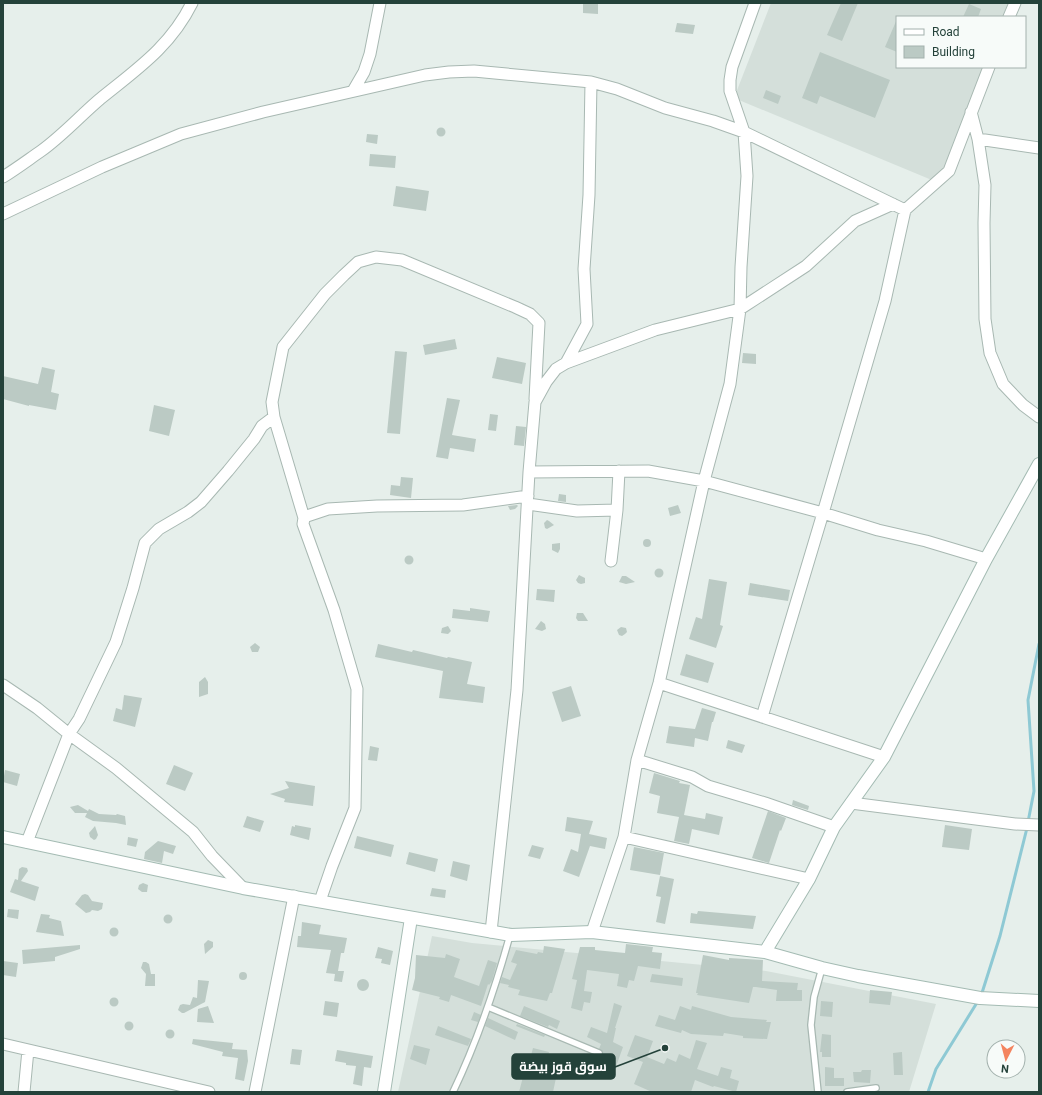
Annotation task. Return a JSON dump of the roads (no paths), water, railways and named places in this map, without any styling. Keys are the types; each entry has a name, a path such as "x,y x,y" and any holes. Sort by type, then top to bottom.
{"main road":[{"path":"765,952 809,880 834,827 884,757 986,559 1039,464"},
{"path":"3,837 243,888 491,932 510,935 592,932 765,952 822,968 858,976 980,998 1039,1001"},
{"path":"384,1092 411,918"}],"street":[{"path":"3,177 42,151 153,56 168,40 185,17 192,3"},
{"path":"353,91 364,72 370,54 380,3"},
{"path":"592,932 624,837 637,760 659,683 704,481 730,384 740,309 741,267 747,176 744,132 730,91 730,80 732,67 755,3"},
{"path":"1009,16 1015,3"},
{"path":"762,717 885,301 905,210 950,171 989,68"},
{"path":"3,214 102,167 181,134 263,112 425,75 474,71 591,82 617,89 666,108 713,121 744,132 905,210"},
{"path":"566,363 587,324 584,269 589,194 591,82"},
{"path":"971,112 978,139 985,185 985,319 990,353 1003,384 1023,405 1039,417"},
{"path":"978,139 1039,148"},
{"path":"534,402 556,369 566,363 655,330 740,309 806,266 855,221 893,204"},
{"path":"320,901 355,808 357,689 334,610 303,524 304,518 274,417 272,402 283,347 321,300 344,275 358,262 376,256 402,260 515,307 530,314 539,323 529,472 518,690 491,932"},
{"path":"27,842 69,734 79,719 116,642 145,543 159,529 188,512 201,502 254,439 262,426 274,417"},
{"path":"611,561 617,510 619,471"},
{"path":"529,472 648,471 704,481 823,513 878,530 926,540 986,559"},
{"path":"304,518 328,509 377,506 463,505 528,500 577,511 617,510"},
{"path":"659,683 884,757"},
{"path":"3,685 37,708 69,734 116,768 193,832 212,856 243,888"},
{"path":"637,760 692,777 708,786 765,803 834,827"},
{"path":"851,803 1015,824 1039,825"},
{"path":"624,837 809,880"},
{"path":"255,1092 294,896"},
{"path":"3,1044 209,1092"},
{"path":"24,1092 28,1050"}],"lane":[{"path":"453,1092 488,1007 500,973 510,935"},
{"path":"818,1092 811,1025 814,997 822,968"},
{"path":"488,1007 599,1053"},
{"path":"847,1092 876,1088"}],"waterway":[{"path":"1028,822 1034,791 1028,700 1039,644"},
{"path":"981,996 1000,936 1027,828"},
{"path":"928,1092 936,1069 978,1001"}],"place":[{"name":"سوق قوز بيضة","path":"665,1048"}]}
